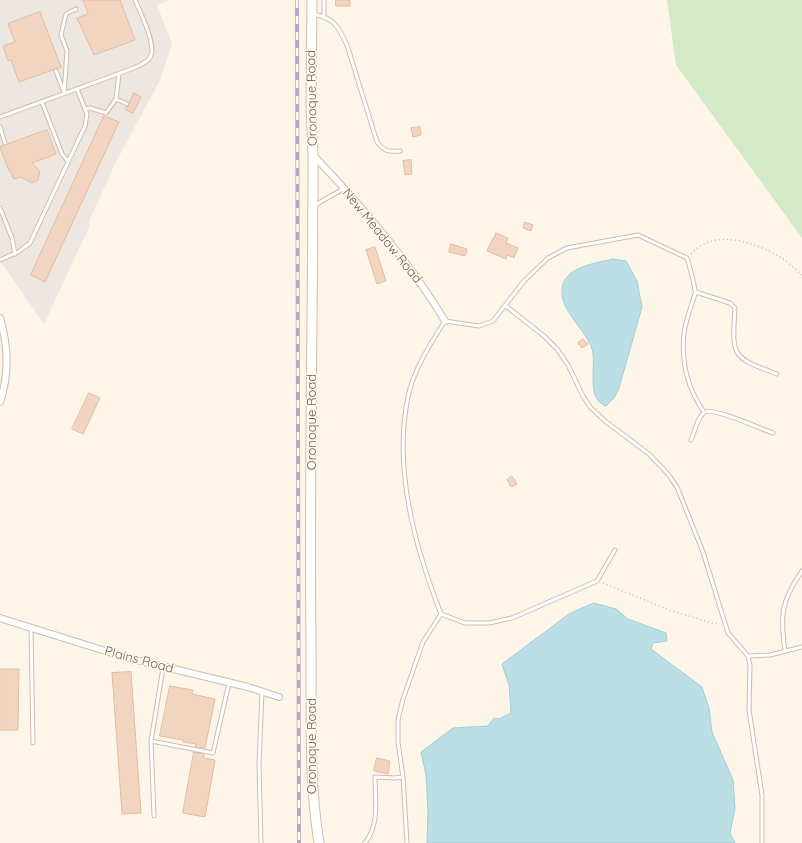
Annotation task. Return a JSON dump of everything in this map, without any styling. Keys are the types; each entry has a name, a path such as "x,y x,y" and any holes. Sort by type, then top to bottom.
{"street":[{"name":"Oronoque Road","path":"312,0 313,206 310,563 313,719 311,786 319,843"},
{"name":"New Meadow Road","path":"313,155 345,188 425,289 446,321"},
{"path":"0,318 7,358 5,379 0,402"},
{"name":"Plains Road","path":"0,618 163,668 229,683 279,697"}],"lane":[{"path":"0,117 140,65 152,54 151,44 136,0"},
{"path":"324,0 324,17"},
{"path":"64,94 68,51 61,35 62,24 66,14 76,9"},
{"path":"311,13 333,21 347,45 377,142 383,149 389,152 400,151"},
{"path":"56,71 64,94"},
{"path":"85,109 90,108 106,113 116,99 119,74"},
{"path":"0,260 15,254 27,246 32,239 86,122 85,109 77,89"},
{"path":"116,99 127,104"},
{"path":"42,102 62,154 68,161"},
{"path":"0,127 5,143"},
{"path":"313,206 345,188"},
{"path":"0,208 12,238 15,254"},
{"path":"615,550 598,581 512,618 489,623 465,623 441,614 426,576 406,496 403,436 408,396 420,364 446,321 479,326 493,321 524,281 548,258 567,248 638,235 687,258 696,292 688,310 684,358 686,372 696,400 704,412"},
{"path":"696,292 730,303 735,308 733,337 735,348 741,359 777,374"},
{"path":"506,306 544,336 557,349 568,365 590,407 605,421 649,454 668,474 677,487 693,525 728,633 748,656 750,665 750,717 762,795 762,843"},
{"path":"691,440 704,412 708,410 718,412 773,433"},
{"path":"784,651 781,620 784,606 792,586 802,571"},
{"path":"406,843 403,777 398,742 398,720 403,699 423,642 441,614"},
{"path":"31,628 33,744"},
{"path":"748,656 760,657 802,647"},
{"path":"154,816 151,740 163,668"},
{"path":"151,740 213,753 229,683"},
{"path":"261,843 259,764 262,692"},
{"path":"365,843 372,831 376,816 375,777 403,777"}],"path":[{"path":"687,258 696,248 709,242 722,240 750,242 781,258 802,275"},
{"path":"598,581 669,610 712,623 724,623"}],"shaded area":[{"path":"0,0 171,0 157,5 172,44 160,80 116,162 89,221 90,225 44,324 0,261"}],"green space":[{"path":"667,0 802,0 802,238 676,65"}],"water":[{"path":"613,259 626,261 637,281 642,307 619,388 614,398 606,406 600,402 594,389 592,349 584,333 567,310 562,293 563,284 566,278 577,269"},
{"path":"594,603 616,609 628,619 666,633 667,641 653,643 651,649 702,687 709,708 712,732 733,780 735,808 730,833 735,843 427,843 428,812 426,775 421,752 453,728 488,726 494,718 499,719 511,713 509,685 502,664 569,614"}],"building":[{"path":"83,0 120,0 135,40 94,55 77,18 88,14"},
{"path":"336,0 350,0 350,6 336,6"},
{"path":"40,12 61,67 19,82 11,60 8,61 3,46 15,42 8,24"},
{"path":"134,93 141,97 133,113 126,110"},
{"path":"104,116 119,122 45,282 31,275"},
{"path":"420,127 421,135 413,137 411,128"},
{"path":"47,130 56,154 32,163 40,171 38,180 32,183 21,177 14,179 9,171 0,147"},
{"path":"411,160 412,174 405,175 403,161"},
{"path":"525,222 533,225 531,231 523,228"},
{"path":"496,233 508,238 506,243 518,248 514,258 507,255 506,259 487,251"},
{"path":"451,244 467,249 465,256 449,252"},
{"path":"375,247 386,281 377,284 366,250"},
{"path":"583,339 588,344 582,348 578,343"},
{"path":"89,393 100,398 83,434 72,429"},
{"path":"512,476 517,484 511,487 507,480"},
{"path":"0,669 19,669 18,730 0,730"},
{"path":"131,672 141,813 122,814 112,673"},
{"path":"170,686 193,690 192,694 215,699 205,748 195,747 196,744 183,742 183,740 160,736"},
{"path":"194,752 204,754 204,758 215,760 205,817 183,813"},
{"path":"377,758 390,761 388,774 374,771"}],"railway":[{"path":"297,0 299,843"}]}
